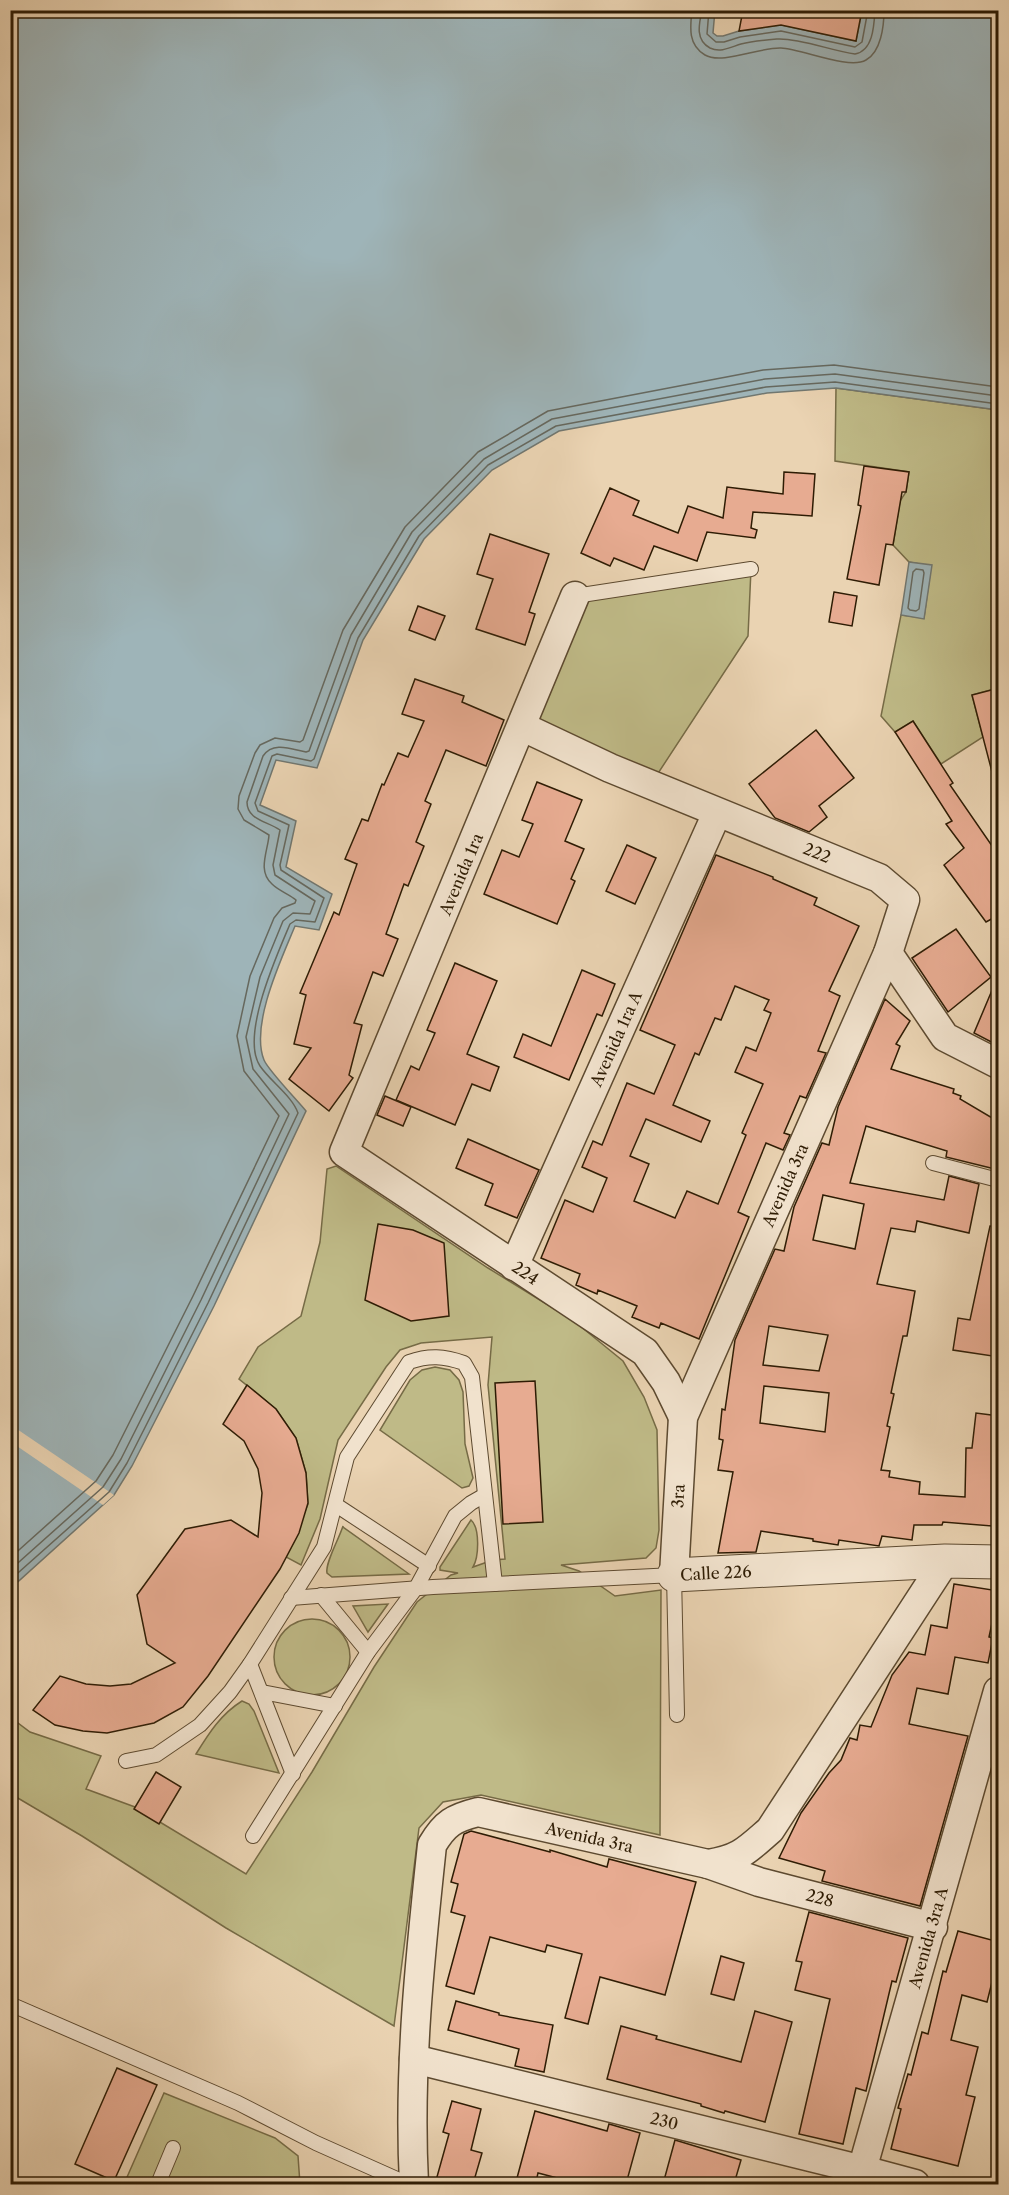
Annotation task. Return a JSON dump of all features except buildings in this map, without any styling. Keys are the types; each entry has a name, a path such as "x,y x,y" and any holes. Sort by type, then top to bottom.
{"street":[{"name":"Avenida 1ra","path":"344,1152 576,596"},
{"name":"222","path":"523,727 610,768 879,878 905,900 888,953"},
{"name":"Avenida 1ra A","path":"514,1266 717,813"},
{"path":"888,953 945,1037 999,1064"},
{"name":"Avenida 3ra","path":"683,1417 888,953"},
{"name":"224","path":"344,1152 645,1352 666,1382 683,1417"},
{"name":"3ra","path":"674,1575 683,1417"},
{"name":"Avenida 3ra","path":"414,2184 414,2059 419,1966 432,1845 441,1829 456,1818 478,1812 708,1864 729,1861 743,1854 770,1830 945,1560"},
{"name":"Calle 226","path":"674,1575 945,1560 999,1562"},
{"name":"Avenida 3ra A","path":"861,2177 999,1690"},
{"name":"228","path":"708,1864 759,1882 933,1927"},
{"name":"230","path":"414,2059 861,2177 915,2184"}],"lane":[{"path":"576,596 751,569"},
{"path":"933,1163 999,1180"},
{"path":"126,1761 156,1755 200,1725 230,1692 250,1664 324,1547 347,1457 409,1362 424,1357 447,1357 464,1363 472,1377 495,1584"},
{"path":"254,1836 368,1652 416,1588 455,1516 485,1495"},
{"path":"336,1504 429,1566"},
{"path":"674,1575 677,1716"},
{"name":"Calle 226","path":"321,1595 674,1575"},
{"path":"291,1598 321,1595 368,1652"},
{"path":"250,1664 293,1773"},
{"path":"262,1692 335,1706"},
{"path":"10,2004 238,2103 316,2144 408,2184"},
{"path":"158,2184 173,2148"}],"shaded area":[{"path":"836,388 998,410 998,688 972,695 983,737 941,764 913,721 895,732 881,716 901,615 924,618 931,566 909,562 893,545 900,501 906,492 909,472 835,461"},
{"path":"751,569 748,636 651,784 523,727 575,596"},
{"path":"336,1166 488,1268 574,1321 623,1361 644,1397 657,1430 659,1530 656,1548 646,1558 561,1565 579,1571 615,1596 661,1590 660,1835 481,1795 443,1802 419,1828 394,2026 226,1928 82,1836 11,1794 10,1717 30,1732 101,1756 86,1789 135,1807 246,1874 312,1772 374,1667 417,1602 451,1575 458,1573 440,1570 440,1567 471,1520 476,1529 478,1543 473,1567 493,1560 505,1559 488,1385 492,1337 421,1343 400,1350 386,1367 338,1440 320,1519 301,1565 286,1557 308,1504 306,1473 296,1438 276,1409 239,1379 258,1347 301,1316 320,1242 327,1169"},
{"path":"435,1367 450,1370 459,1380 463,1392 465,1444 473,1478 469,1486 462,1488 380,1430 410,1380 422,1370"},
{"path":"343,1526 409,1574 332,1577 327,1573 328,1563"},
{"path":"388,1604 368,1632 353,1606"},
{"path":"312,1619 327,1622 339,1630 347,1642 350,1657 347,1672 339,1684 327,1692 312,1695 297,1692 285,1684 277,1672 274,1657 277,1642 285,1630 297,1622"},
{"path":"242,1701 249,1704 254,1711 279,1773 196,1754 222,1718"},
{"path":"164,2093 275,2138 298,2156 300,2184 124,2184"}],"water":[{"path":"715,10 713,33 717,36 781,25 856,41 862,11 998,11 998,410 836,388 767,393 559,431 492,470 424,539 363,640 317,768 276,760 260,805 296,821 286,867 332,894 319,930 295,926 275,974 261,1029 264,1060 306,1111 214,1306 132,1466 114,1495 11,1588 11,11"},
{"path":"909,562 932,565 924,619 901,615"}],"pier":[{"path":"11,1425 114,1495 103,1505 11,1442"}]}
